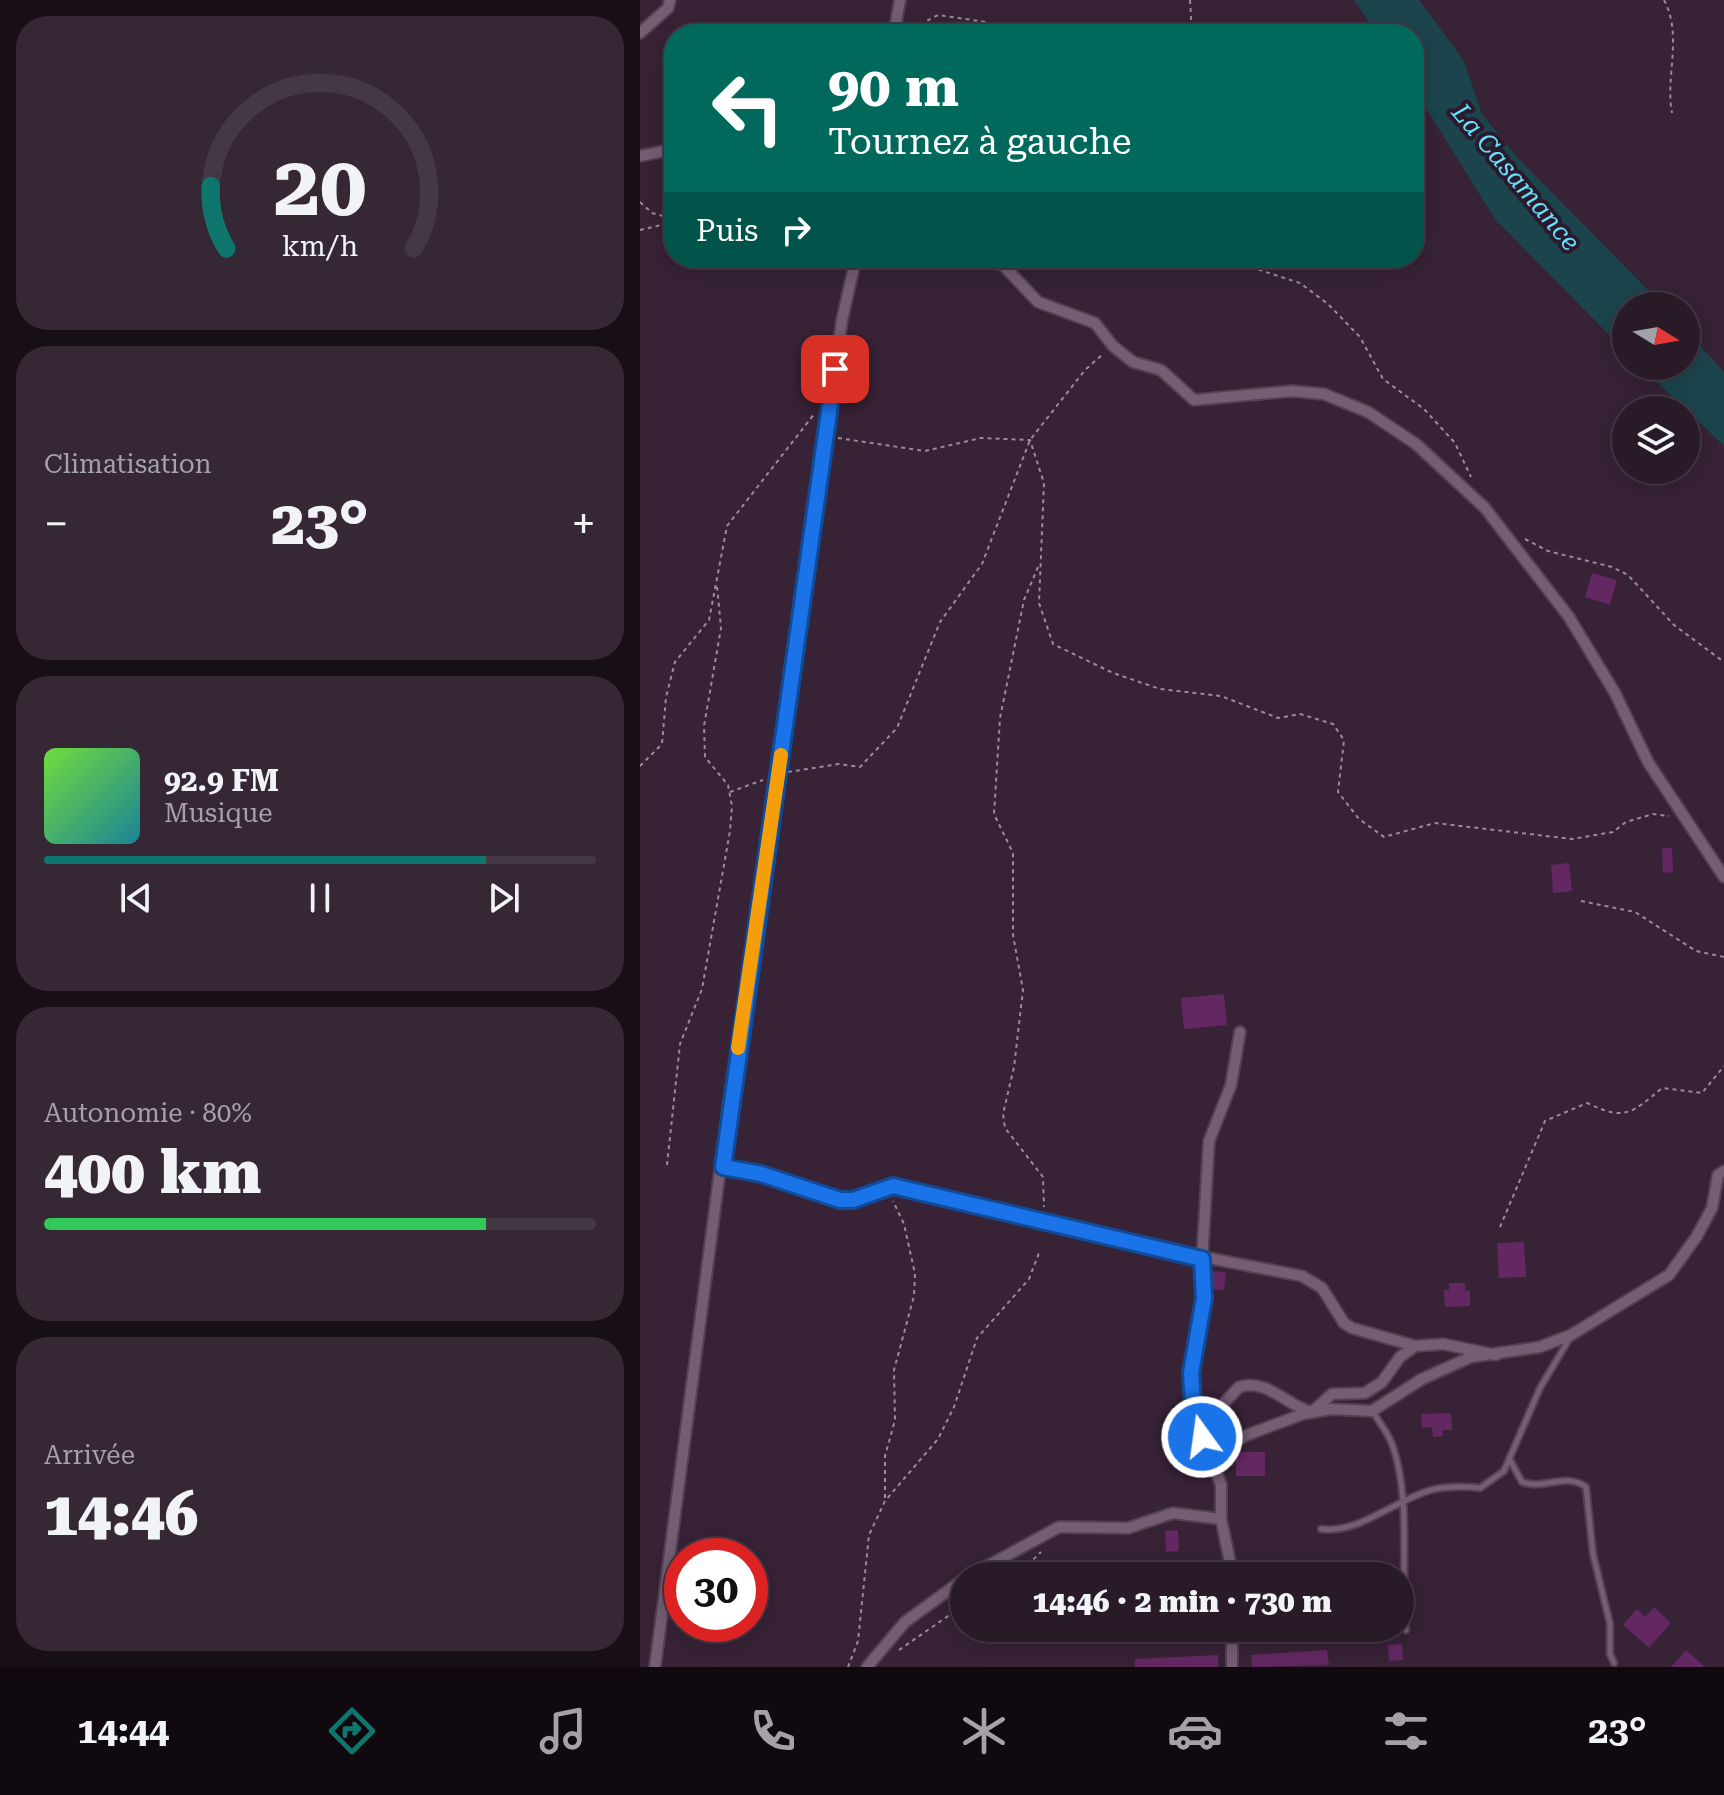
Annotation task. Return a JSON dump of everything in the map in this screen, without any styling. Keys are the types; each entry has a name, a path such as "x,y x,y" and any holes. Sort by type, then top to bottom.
{"street":[{"path":"640,33 668,8 670,0"},
{"path":"896,24 900,0"},
{"path":"640,156 664,151"},
{"path":"655,1667 831,393 854,268"},
{"path":"1006,268 1038,302 1095,323 1113,346 1133,362 1161,370 1194,400 1292,391 1324,394 1368,412 1416,444 1485,508 1569,617 1615,693 1648,762 1724,877"},
{"path":"1230,1562 1221,1519 1221,1485 1193,1404 1191,1373 1204,1298 1202,1259 1209,1141 1231,1085 1240,1032"},
{"path":"723,1167 761,1174 840,1200 853,1200 893,1186 1202,1259 1302,1276 1322,1288 1344,1323 1415,1346 1443,1344 1496,1355"},
{"path":"1200,1429 1239,1387 1247,1384 1288,1398 1298,1409 1312,1412 1372,1411 1422,1379 1471,1357 1540,1347 1571,1335 1669,1275 1702,1227 1712,1208 1718,1175 1724,1171"},
{"path":"1210,1455 1247,1435 1312,1412 1332,1394 1365,1393 1382,1382 1400,1357 1415,1346"},
{"path":"992,1562 1049,1529 1077,1526 1128,1528 1173,1513 1221,1519"},
{"path":"867,1667 905,1622 950,1589"},
{"path":"1232,1642 1232,1667"}],"lane":[{"path":"1321,1529 1343,1528 1428,1491 1456,1485 1480,1488 1504,1471 1540,1388 1571,1335"},
{"path":"1372,1411 1392,1443 1402,1502 1402,1562"},
{"path":"1510,1459 1522,1482 1530,1485 1572,1479 1586,1487 1593,1554 1610,1624 1610,1654 1614,1663"}],"path":[{"path":"1190,0 1191,24"},
{"path":"1664,0 1674,51 1668,94 1672,113"},
{"path":"921,24 938,15 990,24"},
{"path":"640,202 652,213 664,217"},
{"path":"640,230 664,223"},
{"path":"1253,268 1300,283 1328,304 1360,337 1383,379 1424,409 1455,443 1473,482"},
{"path":"730,792 802,768 839,764 860,767 897,728 940,622 982,564 1030,440 1085,370 1113,346"},
{"path":"640,766 662,744 666,697 675,662 709,620 727,526 831,393"},
{"path":"825,436 925,451 981,438 1030,440"},
{"path":"1030,440 1044,483 1039,603 1053,644 1113,673 1160,689 1221,696 1278,718 1300,714 1333,724 1344,740 1338,792 1359,819 1384,837 1435,823 1572,839 1613,832 1626,822 1653,814 1683,817"},
{"path":"1524,538 1548,551 1612,567 1628,575 1674,625 1724,662"},
{"path":"1039,566 1024,600 1000,718 994,814 1013,853 1013,935 1023,990 1014,1067 1003,1114 1005,1128 1043,1177 1044,1220"},
{"path":"667,1165 680,1044 702,989 705,954 717,914 730,831 728,785 705,757 704,726 721,628 717,586"},
{"path":"1581,901 1635,912 1696,951 1724,957"},
{"path":"1500,1227 1545,1121 1587,1103 1616,1116 1636,1111 1662,1088 1702,1093 1724,1066"},
{"path":"881,1188 898,1206 915,1274 914,1296 894,1370 895,1420 885,1456 885,1501"},
{"path":"848,1667 858,1641 869,1535 885,1501 938,1439 954,1407 977,1338 1029,1279 1039,1253"},
{"path":"1032,1562 1039,1556 1049,1529"},
{"path":"896,1652 950,1614"}],"water":[{"name":"La Casamance","path":"1354,0 1419,0 1464,61 1482,114 1514,154 1650,292 1612,292 1612,338 1495,219 1424,105 1424,24 1370,24"},
{"path":"1700,345 1724,372 1724,446 1700,423 1700,396 1672,396 1655,380 1700,380"}],"building":[{"path":"1592,573 1617,580 1610,605 1585,597"},
{"path":"1662,848 1672,848 1673,872 1663,873"},
{"path":"1569,863 1572,891 1553,893 1551,865"},
{"path":"1224,994 1227,1025 1184,1029 1181,998"},
{"path":"1524,1242 1526,1277 1499,1278 1497,1243"},
{"path":"1209,1271 1226,1272 1224,1290 1207,1289"},
{"path":"1449,1283 1465,1283 1465,1291 1470,1290 1470,1306 1445,1307 1444,1290 1449,1290"},
{"path":"1451,1413 1452,1430 1443,1430 1443,1436 1433,1437 1432,1427 1422,1428 1421,1414"},
{"path":"1236,1452 1265,1452 1265,1476 1236,1476"},
{"path":"1178,1530 1179,1551 1166,1552 1165,1531"},
{"path":"1654,1607 1671,1623 1649,1648 1623,1625 1637,1609 1645,1617"},
{"path":"1402,1644 1403,1660 1389,1661 1388,1645"},
{"path":"1327,1650 1329,1665 1252,1667 1251,1655"},
{"path":"1686,1650 1705,1667 1671,1667"},
{"path":"1218,1655 1218,1667 1135,1667 1135,1659"}],"slow traffic":[{"path":"738,1048 781,755"}],"route":[{"path":"835,369 726,1124 723,1167 761,1174 840,1200 853,1200 893,1186 1018,1213 1085,1233 1202,1259 1204,1298 1191,1373 1193,1404 1202,1437"}]}
